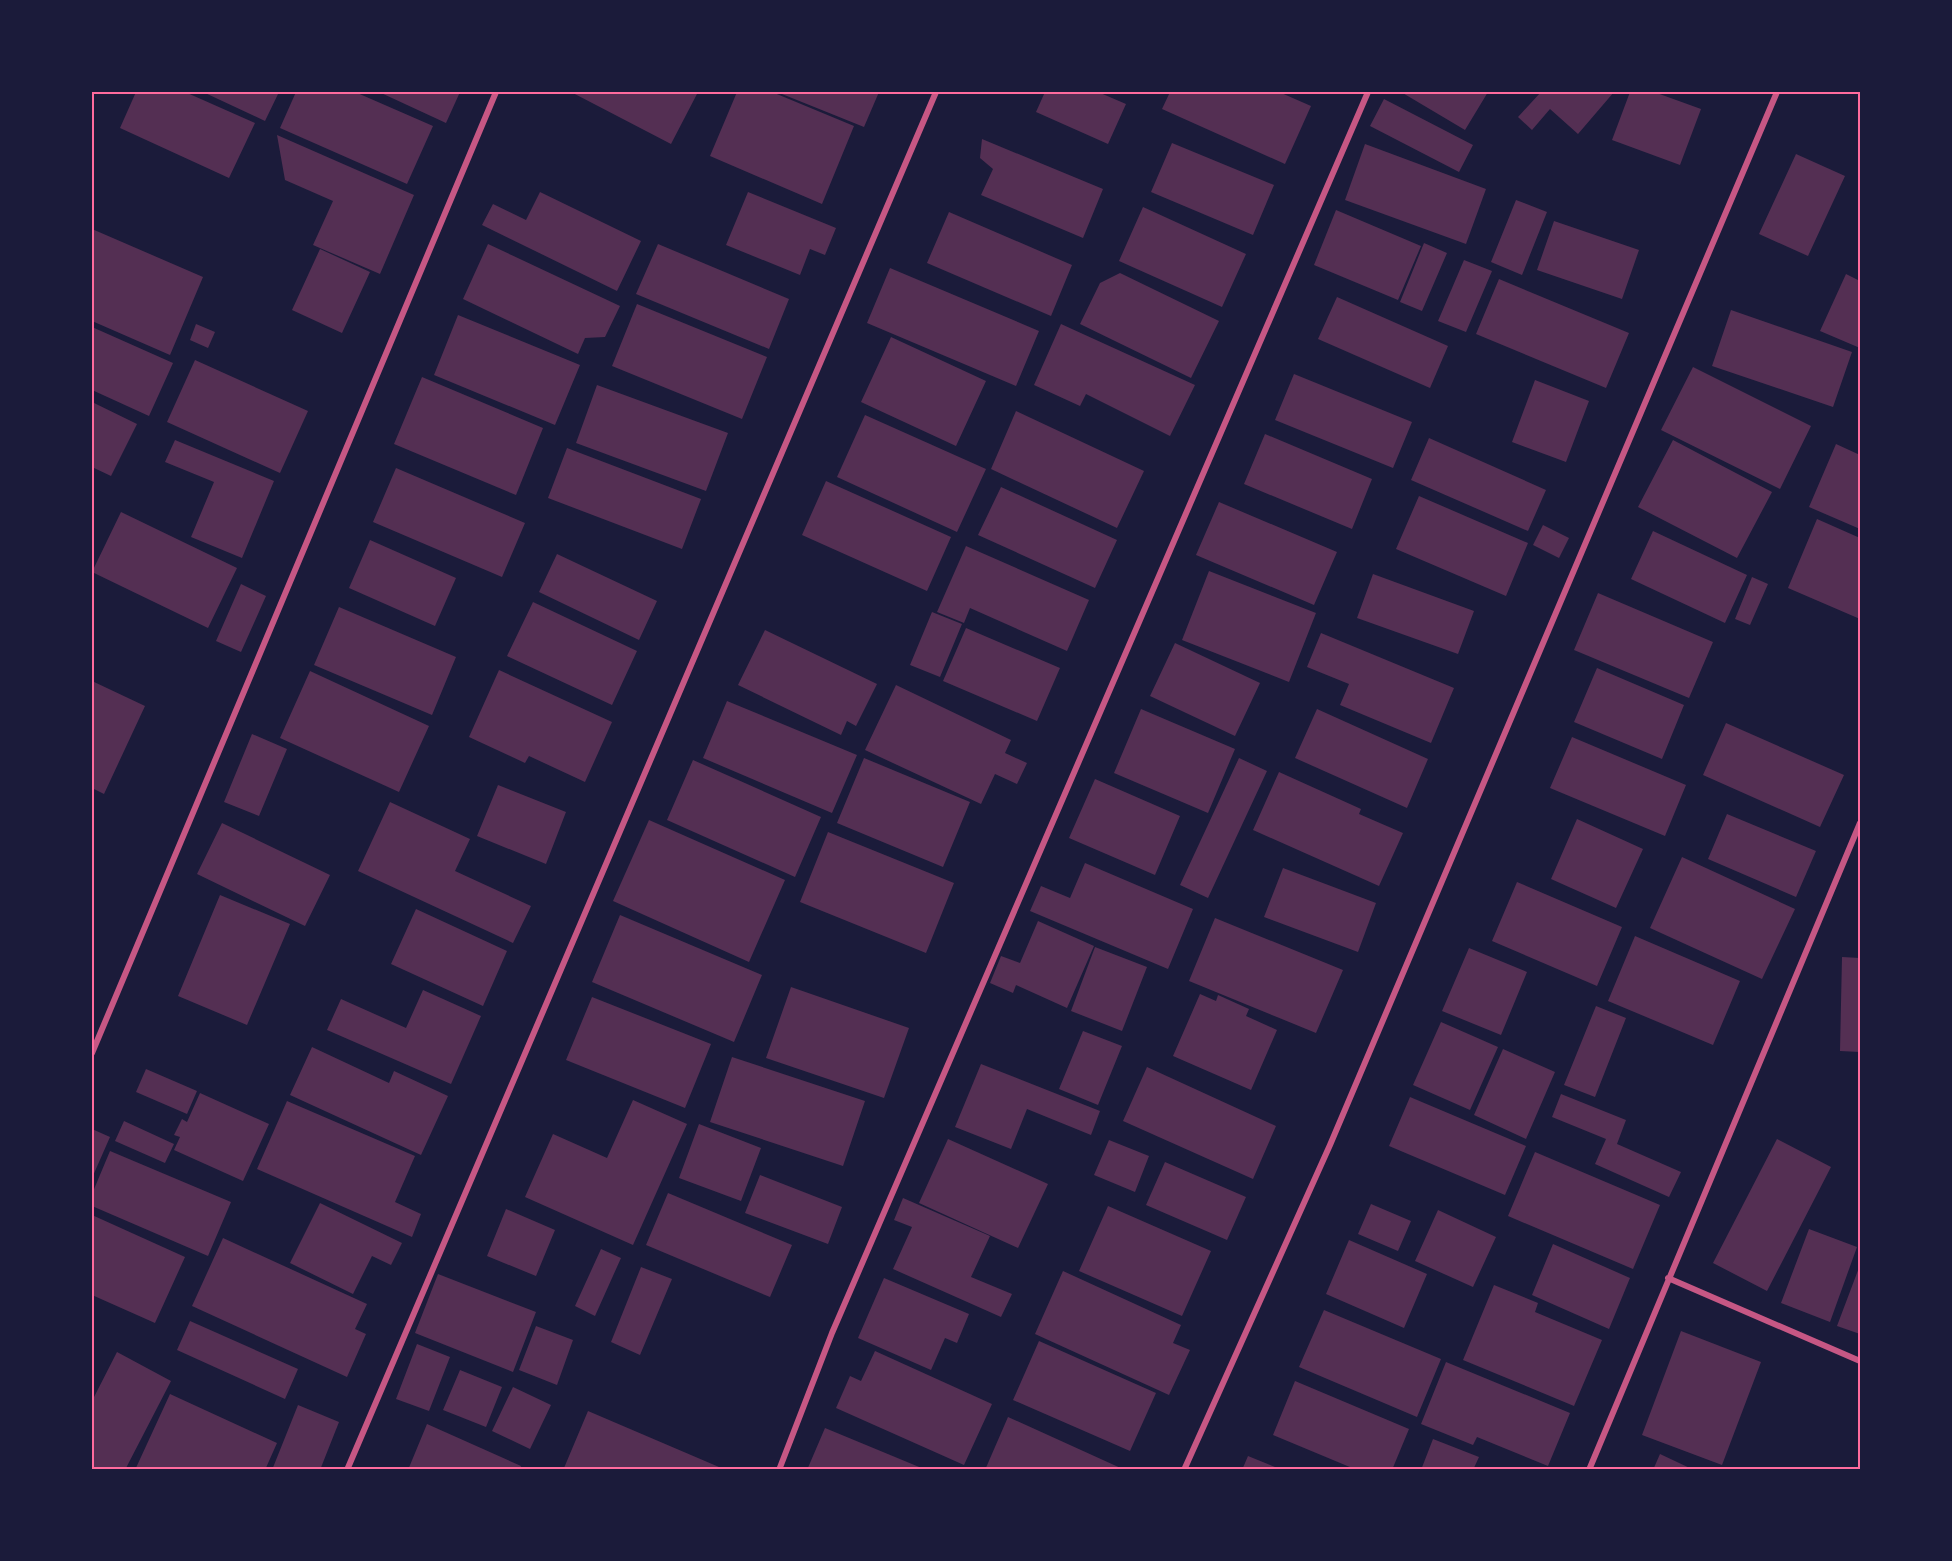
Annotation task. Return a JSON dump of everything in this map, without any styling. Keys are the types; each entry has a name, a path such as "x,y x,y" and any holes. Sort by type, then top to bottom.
{"street":[{"path":"92,1053 496,92"},
{"path":"347,1470 936,92"},
{"path":"779,1470 832,1333 1368,92"},
{"path":"1184,1470 1330,1145 1777,92"},
{"path":"1589,1470 1860,823"},
{"path":"1668,1278 1860,1361"}],"building":[{"path":"136,92 185,92 255,123 229,178 120,128"},
{"path":"203,92 279,92 265,121"},
{"path":"296,92 355,92 433,126 407,184 280,128"},
{"path":"379,92 460,92 446,123"},
{"path":"571,92 698,92 671,144"},
{"path":"737,92 772,92 854,126 822,204 710,156"},
{"path":"777,92 879,92 864,127"},
{"path":"1045,92 1098,92 1126,104 1108,144 1036,112"},
{"path":"1170,92 1279,92 1311,106 1285,164 1162,109"},
{"path":"1401,92 1488,92 1465,130"},
{"path":"1541,92 1614,92 1578,134 1550,109 1532,130 1518,117"},
{"path":"1630,92 1654,92 1701,109 1680,165 1612,140"},
{"path":"1384,99 1473,145 1459,172 1370,126"},
{"path":"277,135 414,195 380,274 313,245 333,201 285,180"},
{"path":"982,139 1103,189 1083,238 981,195 993,169 980,158"},
{"path":"1172,143 1274,185 1253,235 1151,192"},
{"path":"1365,144 1486,189 1466,244 1345,200"},
{"path":"1796,154 1845,176 1808,256 1759,234"},
{"path":"540,192 641,241 617,291 482,225 493,204 526,220"},
{"path":"748,192 836,228 825,255 810,249 800,275 726,245"},
{"path":"1516,200 1547,212 1522,275 1491,262"},
{"path":"1143,207 1246,254 1222,307 1119,261"},
{"path":"1336,210 1421,246 1398,300 1314,265"},
{"path":"949,212 1072,265 1051,316 927,263"},
{"path":"1554,221 1639,250 1622,299 1537,270"},
{"path":"92,229 203,277 170,355 92,321"},
{"path":"1424,243 1447,253 1422,311 1400,302"},
{"path":"488,244 620,306 605,337 585,338 578,354 463,299"},
{"path":"658,244 789,299 769,349 636,294"},
{"path":"320,249 370,272 342,333 292,310"},
{"path":"1464,260 1492,271 1466,332 1438,321"},
{"path":"890,268 1039,331 1016,386 867,323"},
{"path":"1120,273 1219,321 1191,378 1080,324 1100,283"},
{"path":"1846,274 1860,281 1860,348 1820,331"},
{"path":"1499,279 1629,333 1606,388 1476,334"},
{"path":"1337,297 1448,346 1430,388 1318,339"},
{"path":"637,304 767,357 742,419 612,366"},
{"path":"1731,310 1852,352 1833,407 1712,366"},
{"path":"458,315 580,365 555,425 434,375"},
{"path":"196,324 215,332 208,348 190,340"},
{"path":"1061,324 1195,385 1170,436 1086,394 1080,406 1034,385"},
{"path":"92,327 173,363 149,416 92,390"},
{"path":"891,337 986,381 956,446 861,402"},
{"path":"195,360 308,411 280,473 167,422"},
{"path":"1693,367 1811,426 1780,489 1661,430"},
{"path":"1294,374 1412,422 1393,468 1275,420"},
{"path":"422,377 543,428 516,495 394,444"},
{"path":"1535,380 1589,401 1566,462 1512,442"},
{"path":"597,385 728,433 706,491 576,443"},
{"path":"92,402 137,424 111,476 92,467"},
{"path":"1016,411 1144,471 1117,528 991,469"},
{"path":"865,415 986,469 957,532 837,477"},
{"path":"1265,434 1372,479 1352,529 1244,484"},
{"path":"1429,438 1546,490 1528,531 1411,480"},
{"path":"175,440 274,481 242,558 191,537 214,482 165,462"},
{"path":"1673,440 1772,492 1737,558 1638,507"},
{"path":"1836,444 1860,455 1860,529 1809,507"},
{"path":"567,448 701,499 682,549 548,498"},
{"path":"396,468 525,523 502,577 373,522"},
{"path":"826,481 951,537 927,591 802,535"},
{"path":"1001,487 1117,540 1095,588 978,535"},
{"path":"1419,496 1528,543 1506,596 1396,549"},
{"path":"1219,502 1337,552 1314,605 1196,555"},
{"path":"121,512 237,568 208,628 92,572"},
{"path":"1817,519 1860,538 1860,619 1788,588"},
{"path":"1543,525 1569,538 1559,558 1533,545"},
{"path":"1653,531 1747,575 1725,623 1631,579"},
{"path":"370,540 456,578 435,626 349,588"},
{"path":"966,546 1089,600 1067,651 970,608 964,623 937,612"},
{"path":"557,554 657,601 639,640 539,592"},
{"path":"1209,571 1316,613 1289,682 1182,640"},
{"path":"1373,574 1474,611 1458,654 1357,618"},
{"path":"1752,577 1768,584 1750,625 1735,619"},
{"path":"241,584 266,596 241,652 216,641"},
{"path":"1598,593 1713,642 1689,698 1574,650"},
{"path":"533,602 637,651 612,705 507,656"},
{"path":"339,607 456,657 432,715 314,665"},
{"path":"932,612 962,624 940,677 910,665"},
{"path":"966,628 1060,668 1037,721 943,681"},
{"path":"765,630 877,684 856,726 847,721 841,735 738,685"},
{"path":"1321,633 1454,688 1431,743 1340,705 1349,684 1307,667"},
{"path":"1175,643 1260,683 1235,736 1150,696"},
{"path":"1597,668 1684,705 1662,759 1574,722"},
{"path":"499,670 612,722 585,782 529,756 525,763 469,737"},
{"path":"310,671 429,726 399,792 280,738"},
{"path":"92,681 145,706 104,794 92,788"},
{"path":"896,685 1011,740 1005,753 1027,763 1017,784 995,774 981,804 865,750"},
{"path":"727,701 857,755 832,813 703,758"},
{"path":"1141,709 1235,749 1208,813 1114,773"},
{"path":"1317,709 1428,759 1407,808 1295,758"},
{"path":"1726,723 1844,775 1820,827 1703,775"},
{"path":"252,734 287,749 259,816 224,802"},
{"path":"1572,737 1686,785 1665,836 1550,788"},
{"path":"864,758 970,802 943,867 837,823"},
{"path":"1239,758 1267,771 1208,898 1180,885"},
{"path":"693,760 821,817 795,877 667,820"},
{"path":"1279,772 1361,809 1359,814 1403,833 1379,886 1253,830"},
{"path":"1095,779 1180,816 1155,875 1069,838"},
{"path":"498,785 566,812 546,864 477,836"},
{"path":"390,802 470,839 455,871 531,906 513,943 358,871"},
{"path":"1727,814 1816,851 1796,897 1708,859"},
{"path":"1577,819 1643,849 1616,908 1551,879"},
{"path":"649,820 785,880 749,962 613,901"},
{"path":"222,823 330,875 305,926 197,874"},
{"path":"828,832 954,883 926,953 800,902"},
{"path":"1682,857 1795,909 1762,979 1650,928"},
{"path":"1085,863 1193,909 1168,969 1030,911 1041,886 1070,898"},
{"path":"1283,868 1376,903 1358,952 1264,917"},
{"path":"1517,882 1622,927 1597,986 1492,941"},
{"path":"220,895 290,924 247,1025 178,996"},
{"path":"416,909 507,951 483,1006 391,964"},
{"path":"620,915 762,975 734,1042 592,982"},
{"path":"1215,918 1343,970 1316,1033 1189,981"},
{"path":"1038,921 1094,946 1067,1008 1016,985 1013,993 990,983 1001,956 1020,963"},
{"path":"1635,936 1740,981 1713,1045 1608,1001"},
{"path":"1095,947 1147,967 1122,1031 1071,1011"},
{"path":"1469,948 1527,972 1501,1035 1442,1011"},
{"path":"1842,957 1860,958 1860,1052 1840,1051"},
{"path":"791,987 909,1028 884,1098 766,1058"},
{"path":"423,990 481,1016 451,1084 327,1030 341,999 406,1028"},
{"path":"1200,994 1216,1001 1218,995 1249,1009 1246,1016 1277,1030 1251,1090 1173,1056"},
{"path":"592,997 711,1044 685,1108 566,1060"},
{"path":"1596,1006 1626,1018 1595,1097 1564,1085"},
{"path":"1441,1022 1498,1047 1470,1110 1413,1085"},
{"path":"1083,1031 1122,1046 1098,1105 1059,1089"},
{"path":"312,1047 389,1083 394,1071 448,1096 421,1155 290,1095"},
{"path":"1503,1049 1555,1072 1526,1139 1474,1115"},
{"path":"732,1057 865,1101 843,1166 710,1122"},
{"path":"981,1064 1100,1111 1091,1135 1027,1109 1011,1149 955,1127"},
{"path":"1147,1067 1276,1126 1253,1179 1123,1121"},
{"path":"146,1069 197,1091 187,1114 136,1092"},
{"path":"200,1093 269,1124 243,1181 174,1150 180,1137 174,1135 182,1119 187,1122"},
{"path":"1561,1094 1626,1120 1617,1144 1681,1172 1669,1197 1595,1164 1606,1139 1552,1117"},
{"path":"1410,1097 1526,1146 1505,1195 1389,1146"},
{"path":"633,1100 687,1124 633,1245 525,1197 553,1134 607,1158"},
{"path":"287,1101 415,1156 395,1202 421,1214 412,1237 257,1169"},
{"path":"124,1121 174,1144 165,1163 115,1141"},
{"path":"699,1124 761,1148 741,1201 679,1178"},
{"path":"92,1129 110,1137 92,1178"},
{"path":"948,1139 1048,1184 1018,1248 919,1203"},
{"path":"1777,1139 1831,1167 1767,1291 1713,1263"},
{"path":"1109,1140 1149,1156 1135,1192 1094,1175"},
{"path":"110,1151 231,1202 208,1256 92,1206 92,1194"},
{"path":"1535,1152 1660,1205 1633,1269 1508,1216"},
{"path":"1165,1162 1246,1197 1227,1240 1146,1205"},
{"path":"760,1175 842,1207 828,1244 745,1213"},
{"path":"668,1193 792,1245 770,1297 646,1245"},
{"path":"903,1198 990,1236 971,1277 1012,1294 1001,1317 893,1269 912,1227 894,1220"},
{"path":"320,1203 402,1243 391,1265 372,1256 353,1294 290,1263"},
{"path":"1371,1204 1411,1221 1398,1251 1358,1234"},
{"path":"1108,1206 1211,1251 1182,1316 1079,1271"},
{"path":"506,1209 555,1230 536,1276 487,1256"},
{"path":"1438,1210 1496,1237 1473,1287 1415,1261"},
{"path":"92,1215 185,1257 155,1323 92,1295"},
{"path":"1809,1229 1857,1247 1830,1322 1781,1303"},
{"path":"223,1238 367,1304 355,1329 366,1334 347,1377 192,1306"},
{"path":"1349,1240 1427,1274 1404,1328 1326,1294"},
{"path":"1553,1244 1630,1278 1609,1329 1532,1295"},
{"path":"601,1249 621,1258 595,1316 575,1306"},
{"path":"1860,1265 1860,1334 1837,1326"},
{"path":"641,1267 672,1279 640,1355 611,1342"},
{"path":"1063,1271 1181,1325 1173,1343 1190,1350 1169,1395 1035,1334"},
{"path":"438,1274 536,1312 513,1372 415,1333"},
{"path":"884,1278 969,1314 957,1343 945,1338 931,1370 858,1338"},
{"path":"1494,1285 1538,1303 1535,1312 1602,1340 1574,1406 1463,1360"},
{"path":"1324,1310 1441,1359 1417,1417 1299,1367"},
{"path":"190,1321 298,1369 285,1399 177,1350"},
{"path":"536,1326 573,1340 557,1385 519,1370"},
{"path":"1681,1331 1761,1362 1722,1465 1642,1435"},
{"path":"1039,1341 1156,1393 1130,1451 1013,1400"},
{"path":"417,1344 450,1357 429,1411 396,1399"},
{"path":"875,1351 992,1404 964,1465 836,1408 850,1376 861,1381"},
{"path":"117,1352 171,1381 125,1470 92,1470 92,1401"},
{"path":"1446,1362 1570,1413 1548,1466 1477,1437 1473,1445 1421,1424"},
{"path":"460,1370 502,1387 486,1427 443,1410"},
{"path":"1295,1381 1409,1429 1392,1470 1357,1470 1273,1435"},
{"path":"513,1387 551,1405 530,1449 492,1431"},
{"path":"170,1394 277,1443 265,1470 135,1470"},
{"path":"298,1405 339,1422 320,1470 272,1470"},
{"path":"588,1411 719,1467 718,1470 569,1470 564,1468"},
{"path":"1008,1417 1125,1470 985,1470"},
{"path":"427,1424 521,1466 520,1470 408,1470"},
{"path":"825,1428 924,1469 924,1470 807,1470"},
{"path":"1433,1439 1479,1457 1473,1470 1421,1470"},
{"path":"1660,1454 1694,1470 1653,1470"},
{"path":"1248,1456 1280,1469 1280,1470 1242,1470"}]}
